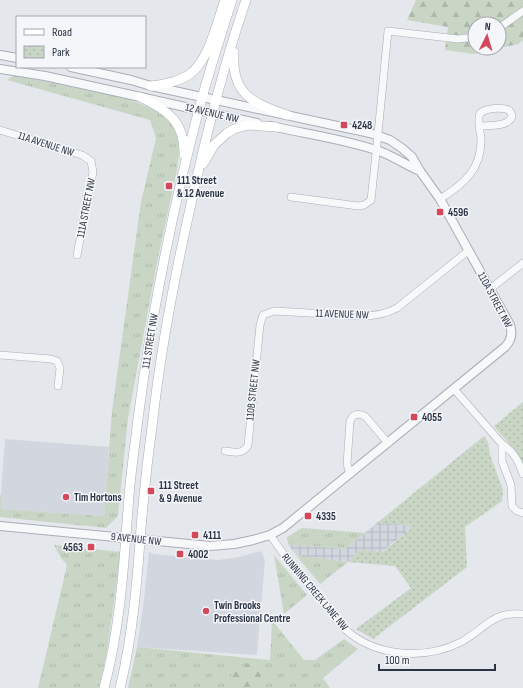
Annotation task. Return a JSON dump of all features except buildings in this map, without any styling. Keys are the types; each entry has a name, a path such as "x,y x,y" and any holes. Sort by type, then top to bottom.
{"main road":[{"path":"151,86 172,82 189,75 198,67 209,46 225,0"},
{"name":"111 STREET NW","path":"104,688 113,649 120,602 134,449 147,359 166,254 183,173 202,97 232,0"},
{"name":"111 STREET NW","path":"120,688 135,605 140,540 153,418 179,258 216,100 246,0"},
{"path":"235,37 233,65 236,78 241,89 252,101 268,109 287,115"},
{"path":"140,97 168,112 177,123 182,134 184,146 183,173"},
{"path":"198,174 214,145 227,133 234,129 248,125 276,128"}],"street":[{"path":"507,22 523,11"},
{"path":"290,197 358,206 369,202 372,197 388,31 458,39 467,38"},
{"path":"0,55 16,58"},
{"name":"12 AVENUE NW","path":"77,68 151,86 287,115 377,143 406,165 420,171"},
{"name":"12 AVENUE NW","path":"0,69 45,76 276,128 377,143 395,144 409,153 440,199"},
{"path":"440,199 462,185 472,171 480,148 479,115 482,111 503,108 509,110 512,115 511,120 506,123 480,126"},
{"name":"11A AVENUE NW","path":"0,130 82,155 91,161"},
{"name":"111A STREET NW","path":"77,255 93,172 91,161"},
{"name":"110A STREET NW","path":"270,534 283,528 350,474 505,347 510,340 510,325 440,199"},
{"name":"11 AVENUE NW","path":"267,312 279,311 362,316 385,313 397,308 468,251"},
{"path":"490,289 523,263"},
{"name":"110B STREET NW","path":"225,451 242,452 248,445 260,325 262,318 267,312"},
{"path":"0,355 55,360 60,365 58,386"},
{"path":"454,389 502,444 517,458 523,474"},
{"path":"350,474 347,464 350,421 353,416 358,414 365,416 388,443"},
{"path":"502,444 502,461 511,485 512,506 517,511 523,513"},
{"name":"9 AVENUE NW","path":"0,526 218,546 242,543 270,534"},
{"name":"RUNNING CREEK LANE NW","path":"270,534 285,556 343,626 357,639 376,648 396,652 433,651 460,642 499,616 523,614"}],"shaded area":[{"path":"5,439 109,447 104,516 0,509"},
{"path":"377,523 415,525 382,552 359,550 348,562 296,555 288,544 345,549"},
{"path":"261,551 265,560 257,655 137,647 149,552 153,554 218,560 239,557"}],"green space":[{"path":"416,0 523,0 523,40 518,44 507,46 507,16 467,16 467,53 445,50 448,27 407,20"},
{"path":"15,75 128,99 164,113 175,127 180,145 177,170 158,258 128,418 118,516 106,528 0,517 0,495 1,509 104,516 112,411 141,202 156,138 150,120 7,80"},
{"path":"523,402 523,467 514,450 494,426"},
{"path":"484,436 488,442 490,455 503,490 502,501 465,527 467,567 373,639 356,629 411,588 395,566 348,562 359,550 383,552 414,526 377,523"},
{"path":"302,528 365,533 345,549 288,544 287,537"},
{"path":"54,545 121,552 107,651 99,688 38,688 67,565 61,558"},
{"path":"274,555 307,595 284,614"},
{"path":"296,555 348,562 320,584"},
{"path":"272,620 304,660 315,660 344,639 358,649 323,678 330,688 128,688 137,647 270,660"},
{"path":"251,660 258,661 261,673 259,688 235,688 231,678 231,671"}],"place":[{"name":"4248","path":"344,125"},
{"name":"111 Street & 12 Avenue","path":"169,186"},
{"name":"4596","path":"440,212"},
{"name":"4055","path":"414,417"},
{"name":"111 Street & 9 Avenue","path":"151,491"},
{"name":"Tim Hortons","path":"66,497"},
{"name":"4335","path":"308,516"},
{"name":"4111","path":"195,535"},
{"name":"4563","path":"91,547"},
{"name":"4002","path":"180,554"},
{"name":"Twin Brooks Professional Centre","path":"206,611"}]}
